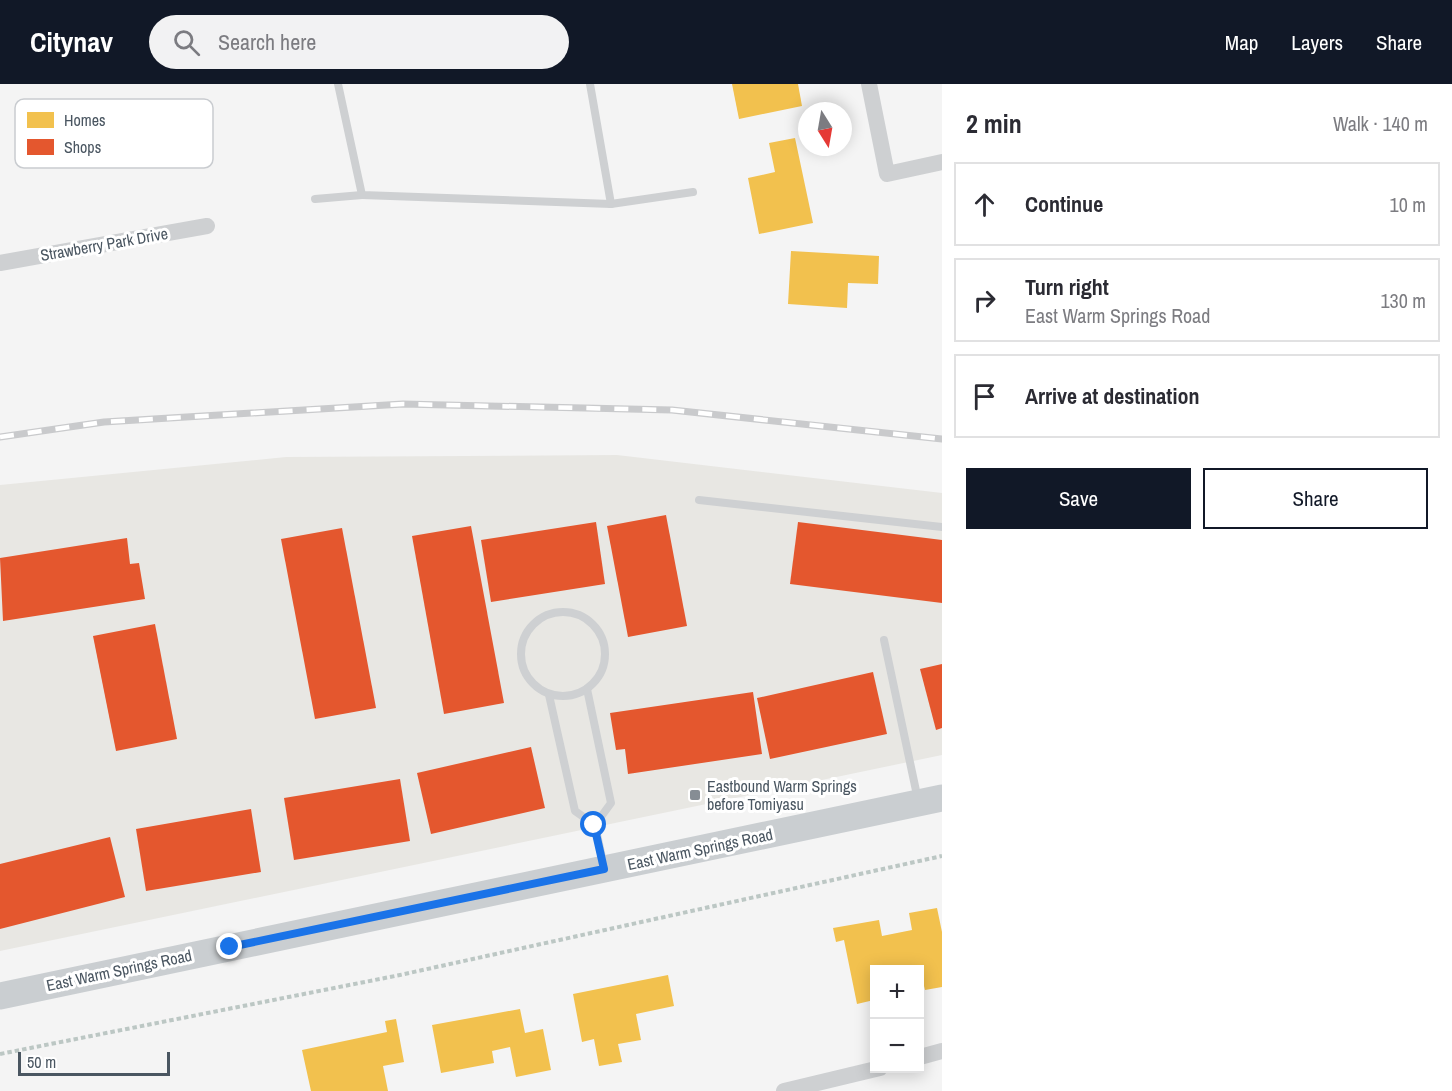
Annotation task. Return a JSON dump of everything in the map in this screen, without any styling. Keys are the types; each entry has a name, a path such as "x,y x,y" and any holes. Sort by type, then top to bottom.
{"main road":[{"name":"East Warm Springs Road","path":"0,996 930,801"}],"street":[{"path":"869,84 887,174 942,162"},
{"name":"Strawberry Park Drive","path":"0,263 207,225"},
{"path":"924,1056 942,1051"},
{"path":"784,1091 870,1070"}],"lane":[{"path":"338,84 363,195"},
{"path":"590,84 611,204"},
{"path":"315,199 363,195 611,204 693,192"},
{"path":"699,500 942,527"},
{"path":"564,611 589,620 604,642 606,655 603,668 587,689 575,695 549,695 534,686 525,674 520,660 521,645 526,632 536,621 549,614 564,611"},
{"path":"884,640 930,801"},
{"path":"587,689 612,803 594,825"},
{"path":"549,695 575,812 594,825 604,869"}],"path":[{"path":"0,1054 411,972 942,856"}],"shaded area":[{"path":"617,455 942,493 942,755 0,951 0,485 286,457"}],"building: Homes":[{"path":"732,84 798,84 801,102 798,102 798,107 739,119"},
{"path":"795,138 813,223 759,234 748,178 775,172 769,143"},
{"path":"791,251 879,256 878,284 848,283 847,308 788,304"},
{"path":"937,908 942,932 942,987 925,990 924,965 870,965 870,1001 857,1004 844,940 836,942 833,928 879,920 882,936 912,930 909,913"},
{"path":"668,975 674,1006 636,1014 641,1040 618,1044 622,1062 599,1066 594,1039 582,1042 573,994"},
{"path":"520,1009 525,1033 543,1029 551,1070 516,1077 510,1047 492,1051 494,1063 441,1073 432,1025"},
{"path":"396,1019 404,1062 383,1066 388,1091 311,1091 302,1050 387,1032 385,1021"}],"building: Shops":[{"path":"666,515 687,626 628,637 607,526"},
{"path":"596,522 605,584 491,602 481,540"},
{"path":"798,522 942,540 942,603 790,584"},
{"path":"471,526 504,703 444,714 412,536"},
{"path":"342,528 376,708 315,719 281,539"},
{"path":"127,538 130,564 139,563 145,599 3,621 0,558"},
{"path":"155,624 177,739 116,751 93,636"},
{"path":"942,664 942,728 936,730 920,669"},
{"path":"873,672 887,734 770,759 757,698"},
{"path":"753,692 762,754 628,774 625,749 616,750 610,713"},
{"path":"531,747 545,808 431,834 417,773"},
{"path":"400,779 410,841 294,860 284,798"},
{"path":"251,809 261,872 146,891 136,829"},
{"path":"110,837 125,897 0,929 0,864"}],"railway":[{"path":"0,437 104,422 403,404 672,410 942,439"}],"place":[{"name":"Eastbound Warm Springs before Tomiyasu","path":"695,795"}],"route":[{"path":"230,947 604,869 594,825"}]}
